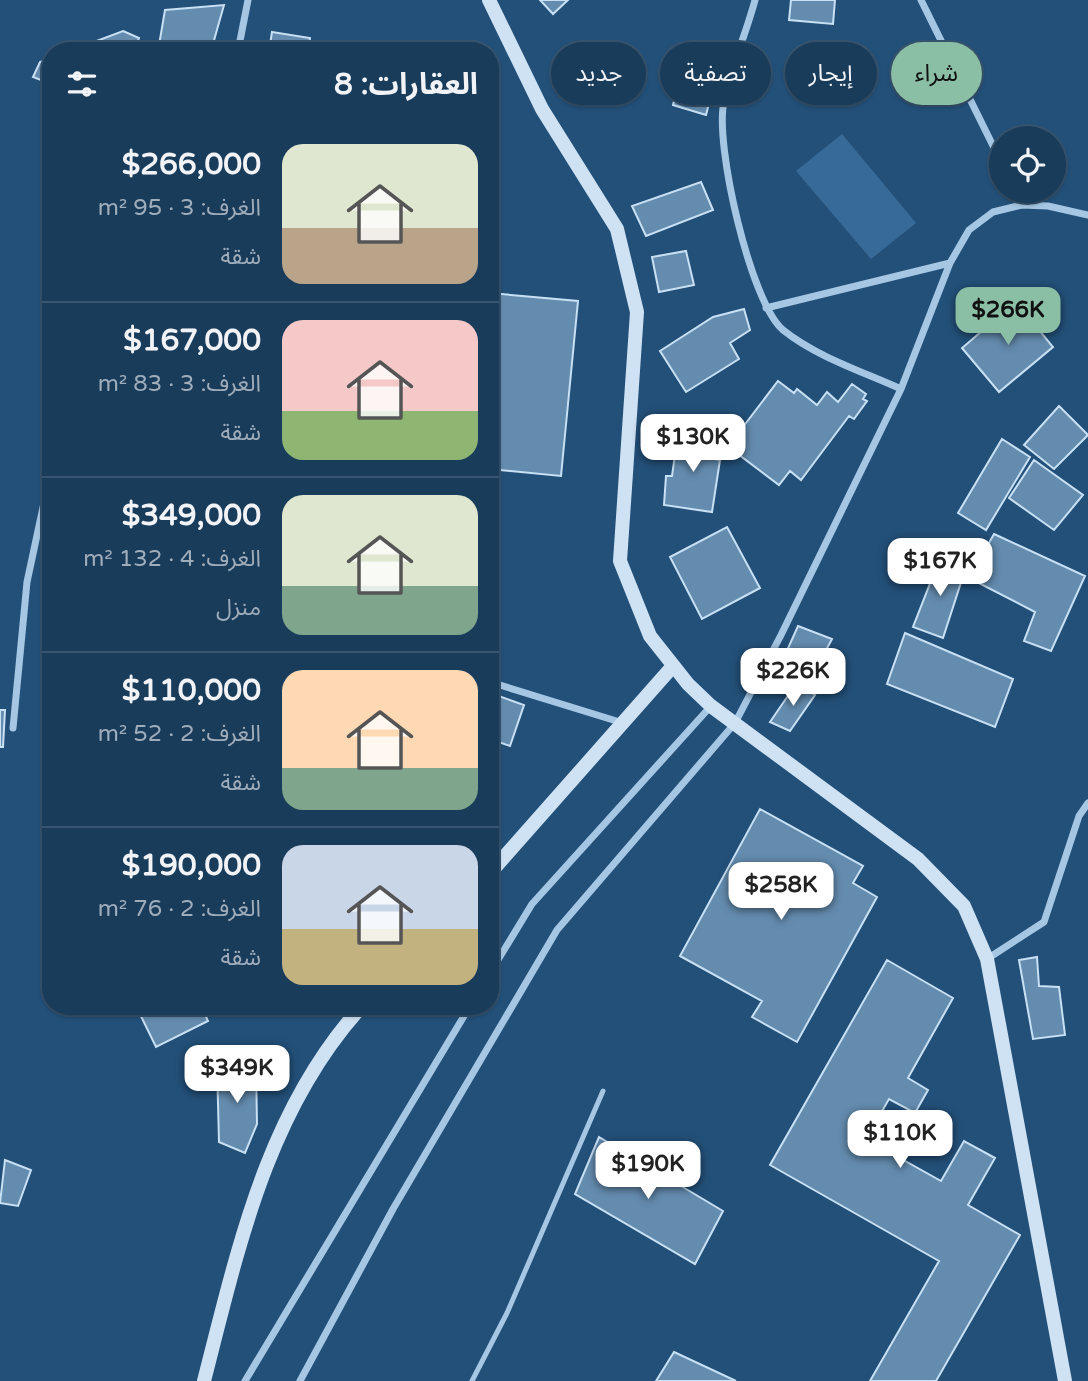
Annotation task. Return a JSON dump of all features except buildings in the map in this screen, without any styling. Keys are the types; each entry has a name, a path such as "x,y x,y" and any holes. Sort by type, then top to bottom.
{"main road":[{"path":"489,0 542,109 617,229 637,312 621,561 650,636 673,666 711,706 918,859 964,906 986,958 1065,1381"},
{"path":"499,863 673,666"},
{"path":"204,1381 236,1256 271,1150 306,1080 338,1032 354,1015"}],"street":[{"path":"240,42 248,0"},
{"path":"755,0 723,103 723,158 737,217 766,309 780,328 815,352 901,389"},
{"path":"921,0 989,138"},
{"path":"300,1381 393,1209 557,930 735,723 901,389 950,263 969,230 993,212 1022,205 1048,206 1088,215"},
{"path":"766,309 950,263"},
{"path":"13,728 27,582 42,512"},
{"path":"499,685 624,723"},
{"path":"499,958 532,904 711,706"},
{"path":"986,958 1044,922 1079,816 1088,803"},
{"path":"245,1381 465,1015"}],"lane":[{"path":"472,1381 507,1313 603,1091"}],"shaded area":[{"path":"842,134 916,223 871,259 796,171"}]}
